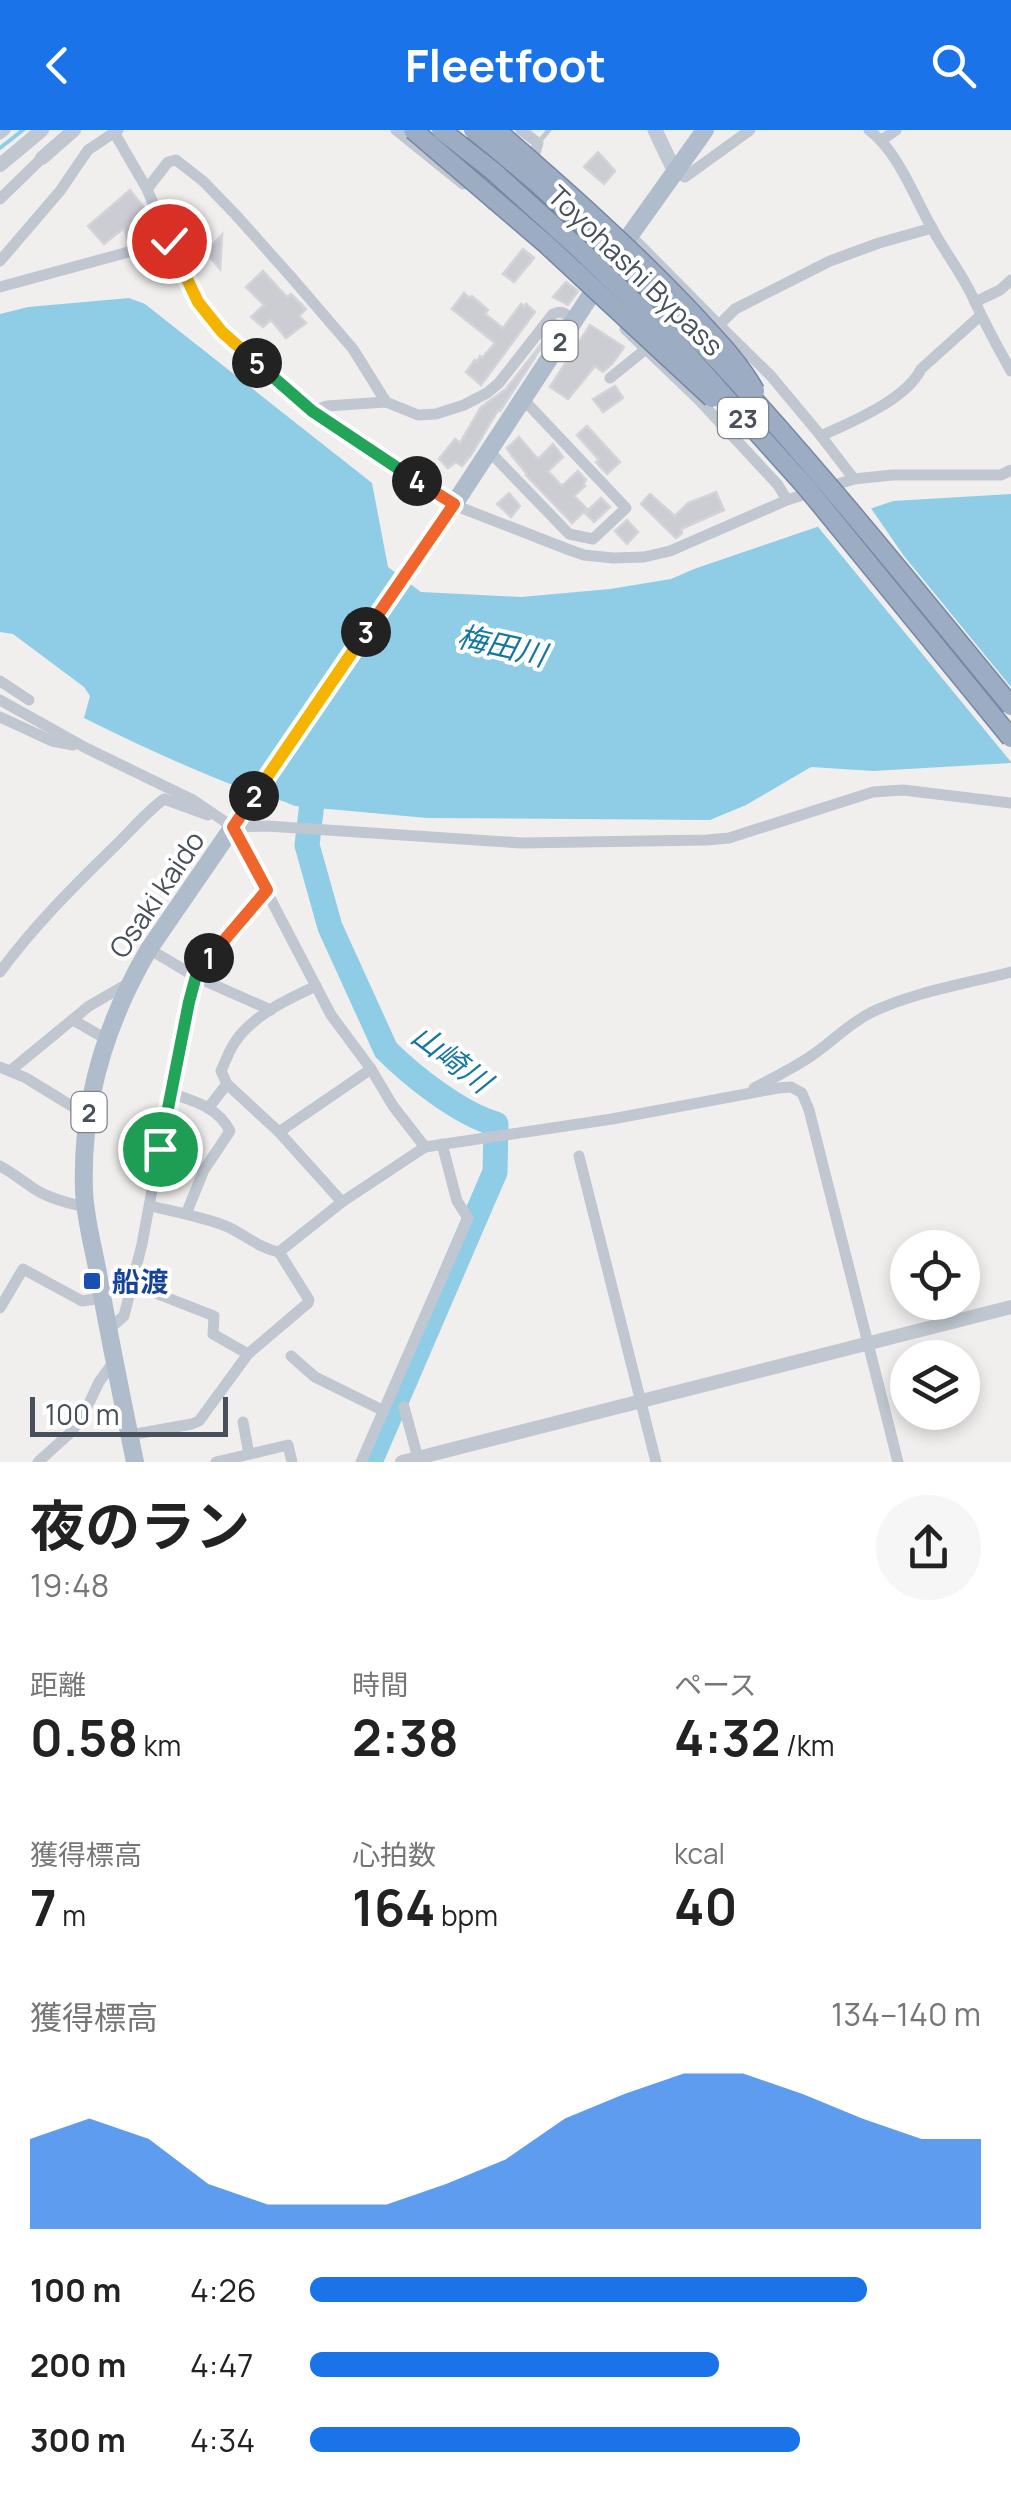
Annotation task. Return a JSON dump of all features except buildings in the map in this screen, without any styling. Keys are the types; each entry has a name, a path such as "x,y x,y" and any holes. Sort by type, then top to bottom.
{"highway":[{"name":"23","path":"413,130 763,440"},
{"name":"Toyohashi Bypass","path":"442,130 576,246 675,342 807,488 1011,738"},
{"name":"Toyohashi Bypass","path":"473,130 593,233 688,328 825,479 1011,706"},
{"name":"23","path":"496,130 605,226 683,304 744,371 767,414"}],"main road":[{"path":"655,130 676,172"},
{"name":"Osaki kaido","path":"135,1462 84,1188 88,1116 106,1039 129,983 230,824 251,800 451,508 630,235 704,130"}],"street":[{"path":"0,165 42,130"},
{"path":"0,191 74,130"},
{"path":"396,130 590,295 699,400 778,486 786,500"},
{"path":"490,207 535,153 538,143 522,130"},
{"path":"676,172 685,177 750,130"},
{"path":"868,130 882,140 908,182 1011,371"},
{"path":"882,140 896,130"},
{"path":"0,262 60,191 88,150 116,132 147,189 198,302 222,332 312,411 451,508 584,555 628,558 670,551 786,500 854,479 892,475 1008,475"},
{"path":"0,199 42,158"},
{"path":"147,189 168,162 176,160 202,181 353,349 386,402"},
{"path":"718,325 735,308 830,261 932,228"},
{"path":"630,235 771,376 854,479"},
{"path":"0,287 169,241"},
{"path":"975,302 1011,280"},
{"path":"312,411 327,406 386,402 418,416 472,402 498,383 553,314 563,312 574,321"},
{"path":"821,436 894,397 980,316"},
{"path":"610,378 646,349"},
{"path":"489,450 568,534 593,539 626,508 522,399"},
{"path":"0,680 29,700"},
{"path":"0,700 86,748 193,800 230,824 331,1015 425,1147"},
{"path":"0,716 52,741 86,748"},
{"path":"0,972 60,900 144,814 164,799 230,824 521,843 729,838 873,792 903,790 1011,802"},
{"path":"109,1329 124,1316 132,1284 196,976 267,890"},
{"path":"149,949 196,976 271,1010"},
{"path":"738,1096 787,1071 872,1012 900,1001 1011,973"},
{"path":"5,1069 89,1006 129,983"},
{"path":"316,986 252,1022 236,1040 221,1072 227,1084 279,1132 342,1202"},
{"path":"74,1020 106,1039"},
{"path":"5,1069 88,1116"},
{"path":"279,1132 370,1070"},
{"path":"210,1107 227,1084"},
{"path":"279,1252 342,1202 425,1147 791,1088 802,1093 807,1101 898,1462"},
{"path":"170,1093 210,1107 230,1130 204,1170 186,1214"},
{"path":"361,1462 468,1218 457,1201 442,1144"},
{"path":"579,1156 656,1462"},
{"path":"0,1166 39,1192 86,1206"},
{"path":"130,1436 199,1421 248,1354 309,1300 279,1252 208,1219 150,1206"},
{"path":"0,1308 23,1269 82,1301 102,1298"},
{"path":"132,1284 214,1316 213,1334 248,1354"},
{"path":"402,1462 1011,1306"},
{"path":"291,1356 315,1376 384,1410"},
{"path":"38,1462 81,1420 99,1382 115,1360"},
{"path":"404,1408 419,1460"},
{"path":"243,1422 249,1454"},
{"path":"216,1462 288,1445 292,1462"}],"lane":[{"path":"538,143 549,130"}],"water":[{"name":"梅田川","path":"129,298 145,304 372,483 388,567 421,592 521,597 671,579 893,501 1011,494 1011,763 873,771 811,767 746,805 710,820 427,818 295,806 197,770 84,718 90,696 84,687 13,634 0,632 0,314 28,307"}],"pier":[{"path":"868,504 904,556 1011,687 1011,762 814,522"}],"waterway":[{"path":"0,148 23,130"},
{"name":"山崎川","path":"315,778 307,845 330,927 386,1050 437,1093 496,1124 495,1172 370,1462"}],"place":[{"name":"船渡","path":"92,1281"}],"route":[{"path":"160,1149 196,976 267,890 233,827 454,504 312,411 222,332 198,302 169,241"}]}
